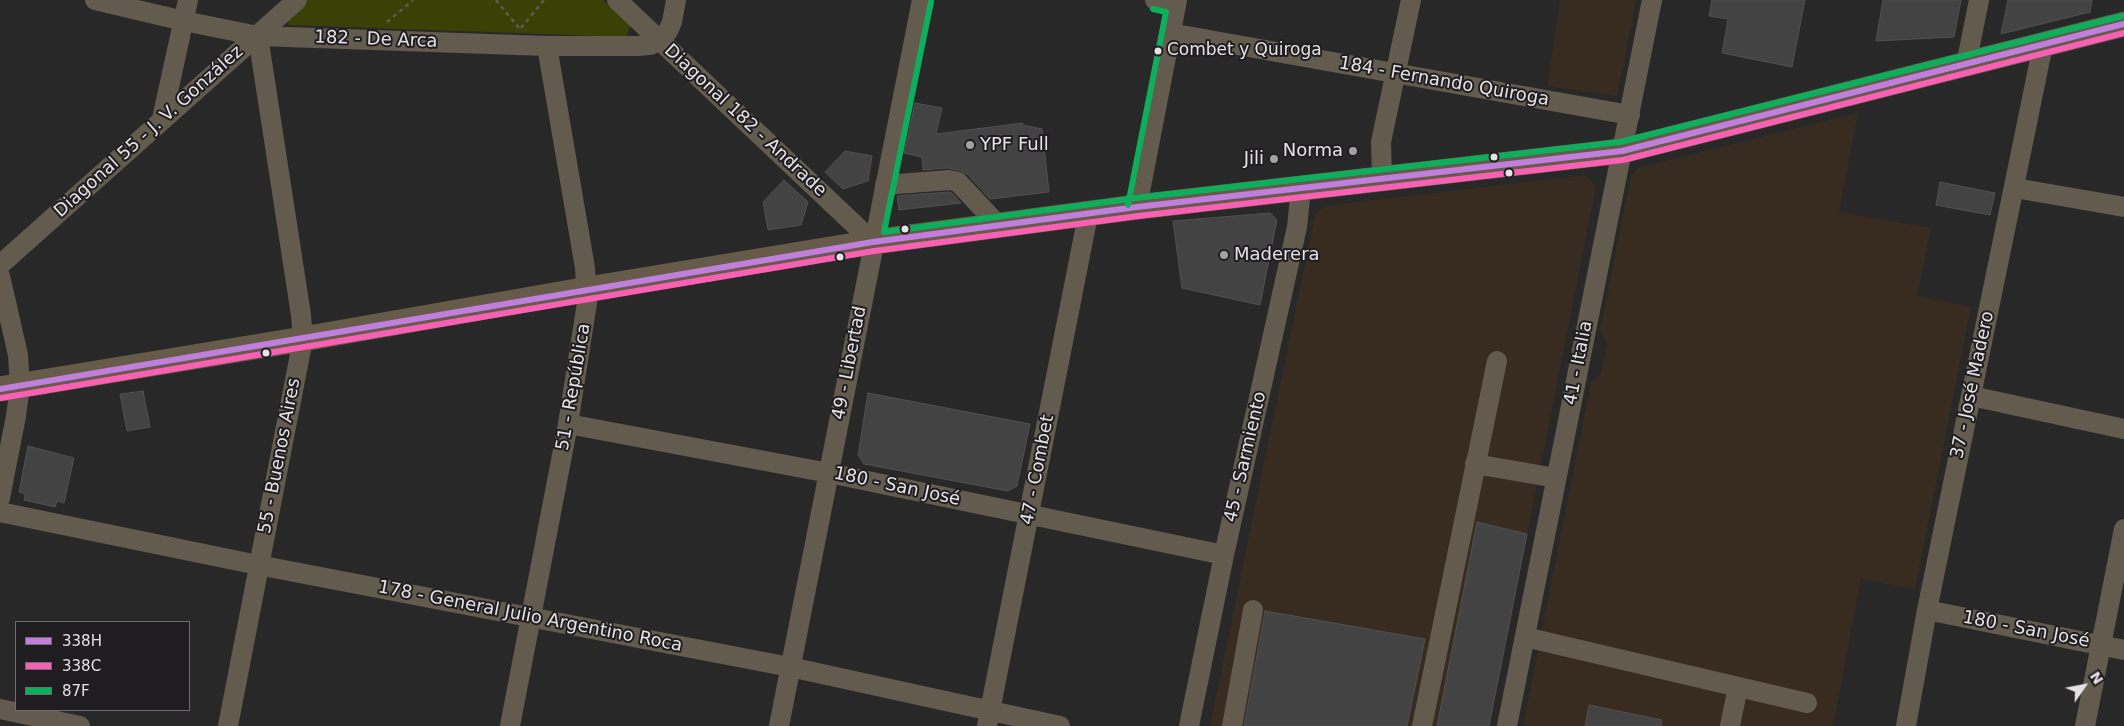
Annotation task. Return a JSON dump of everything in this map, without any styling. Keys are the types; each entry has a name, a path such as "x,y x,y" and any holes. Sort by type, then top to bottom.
{"main road":[{"path":"10,388 588,288 873,242 1137,207 1622,151 2124,24"}],"street":[{"name":"182 - De Arca","path":"95,0 184,22 258,36 540,45 638,46 650,45 660,40"},
{"path":"162,119 188,0"},
{"name":"Diagonal 55 - J. V. González","path":"0,265 297,0"},
{"name":"Diagonal 182 - Andrade","path":"617,0 873,242"},
{"path":"660,40 668,31 672,22 676,0"},
{"name":"49 - Libertad","path":"779,726 922,0"},
{"path":"1137,207 1177,2 1155,0"},
{"path":"1382,178 1381,142 1411,0"},
{"name":"41 - Italia","path":"1507,726 1652,0"},
{"path":"1966,65 1979,0"},
{"name":"184 - Fernando Quiroga","path":"1170,33 1630,115"},
{"name":"55 - Buenos Aires","path":"228,726 302,339 301,315 258,36"},
{"name":"51 - República","path":"510,726 568,424 585,320 588,288 540,45"},
{"name":"37 - José Madero","path":"1906,726 1927,610 2043,45"},
{"path":"885,186 949,180 958,182 999,226"},
{"name":"45 - Sarmiento","path":"1189,726 1224,555 1297,227 1300,188"},
{"path":"2015,188 2124,208"},
{"name":"47 - Combet","path":"989,719 1088,215"},
{"path":"0,276 18,355 10,388 16,416 0,498"},
{"path":"1422,726 1497,361"},
{"path":"1971,396 2124,429"},
{"name":"180 - San José","path":"568,424 829,473 1224,555"},
{"path":"1475,464 1556,478"},
{"name":"178 - General Julio Argentino Roca","path":"0,512 258,565 790,667 989,719 1060,726"},
{"path":"2086,726 2124,529"},
{"path":"1232,726 1253,610"},
{"name":"180 - San José","path":"1927,610 2124,650"},
{"path":"1525,637 1807,702"},
{"path":"1730,726 1738,687"},
{"path":"0,709 80,726"}],"path":[{"path":"367,40 413,0"},
{"path":"496,0 520,30 540,45"},
{"path":"520,30 544,0"}],"shaded area":[{"path":"1560,0 1636,0 1617,96 1547,86"},
{"path":"1858,113 1839,212 1931,228 1917,296 1971,307 1915,589 1861,579 1833,726 1523,726 1591,382 1601,374 1607,344 1600,332 1631,176 1638,168"},
{"path":"1585,175 1596,187 1489,726 1210,726 1315,215 1324,206"}],"green space":[{"path":"307,0 603,0 630,26 627,37 289,25 287,17"}],"building":[{"path":"1712,0 1805,0 1792,67 1722,53 1728,19 1709,16"},
{"path":"1883,0 1961,0 1954,37 1876,41"},
{"path":"2008,0 2092,0 2090,12 2001,34"},
{"path":"915,103 942,108 936,134 1023,123 1023,125 1042,129 1049,192 990,199 967,174 961,171 948,168 923,170 922,157 904,153"},
{"path":"845,151 872,156 868,181 843,189 825,172"},
{"path":"784,180 808,202 801,225 768,230 763,202"},
{"path":"1940,182 1995,193 1990,215 1936,205"},
{"path":"952,193 961,203 899,210 897,196"},
{"name":"Maderera","path":"1270,213 1277,220 1260,305 1182,288 1173,221"},
{"path":"143,391 150,427 127,431 120,394"},
{"path":"868,393 1030,424 1017,486 1008,491 864,464 858,455"},
{"path":"28,446 74,458 64,503 57,501 55,507 24,500 25,494 19,492"},
{"path":"1477,522 1527,534 1489,726 1437,726"},
{"path":"1265,611 1425,639 1407,726 1244,726"},
{"path":"1589,705 1662,720 1661,726 1585,726"}],"transit line":[{"name":"87F","path":"931,2 884,232 1136,198 1620,142 2122,16"},
{"name":"87F","path":"1128,205 1166,12 1153,9"},
{"name":"338H","path":"0,389 873,242 1137,207 1622,151 2124,24"},
{"name":"338C","path":"1,398 874,251 1138,216 1623,160 2124,33"}],"place":[{"name":"Combet y Quiroga","path":"1158,51"},
{"name":"YPF Full","path":"970,145"},
{"name":"Norma","path":"1353,151"},
{"name":"Jili","path":"1274,159"},
{"name":"Maderera","path":"1224,255"}]}
